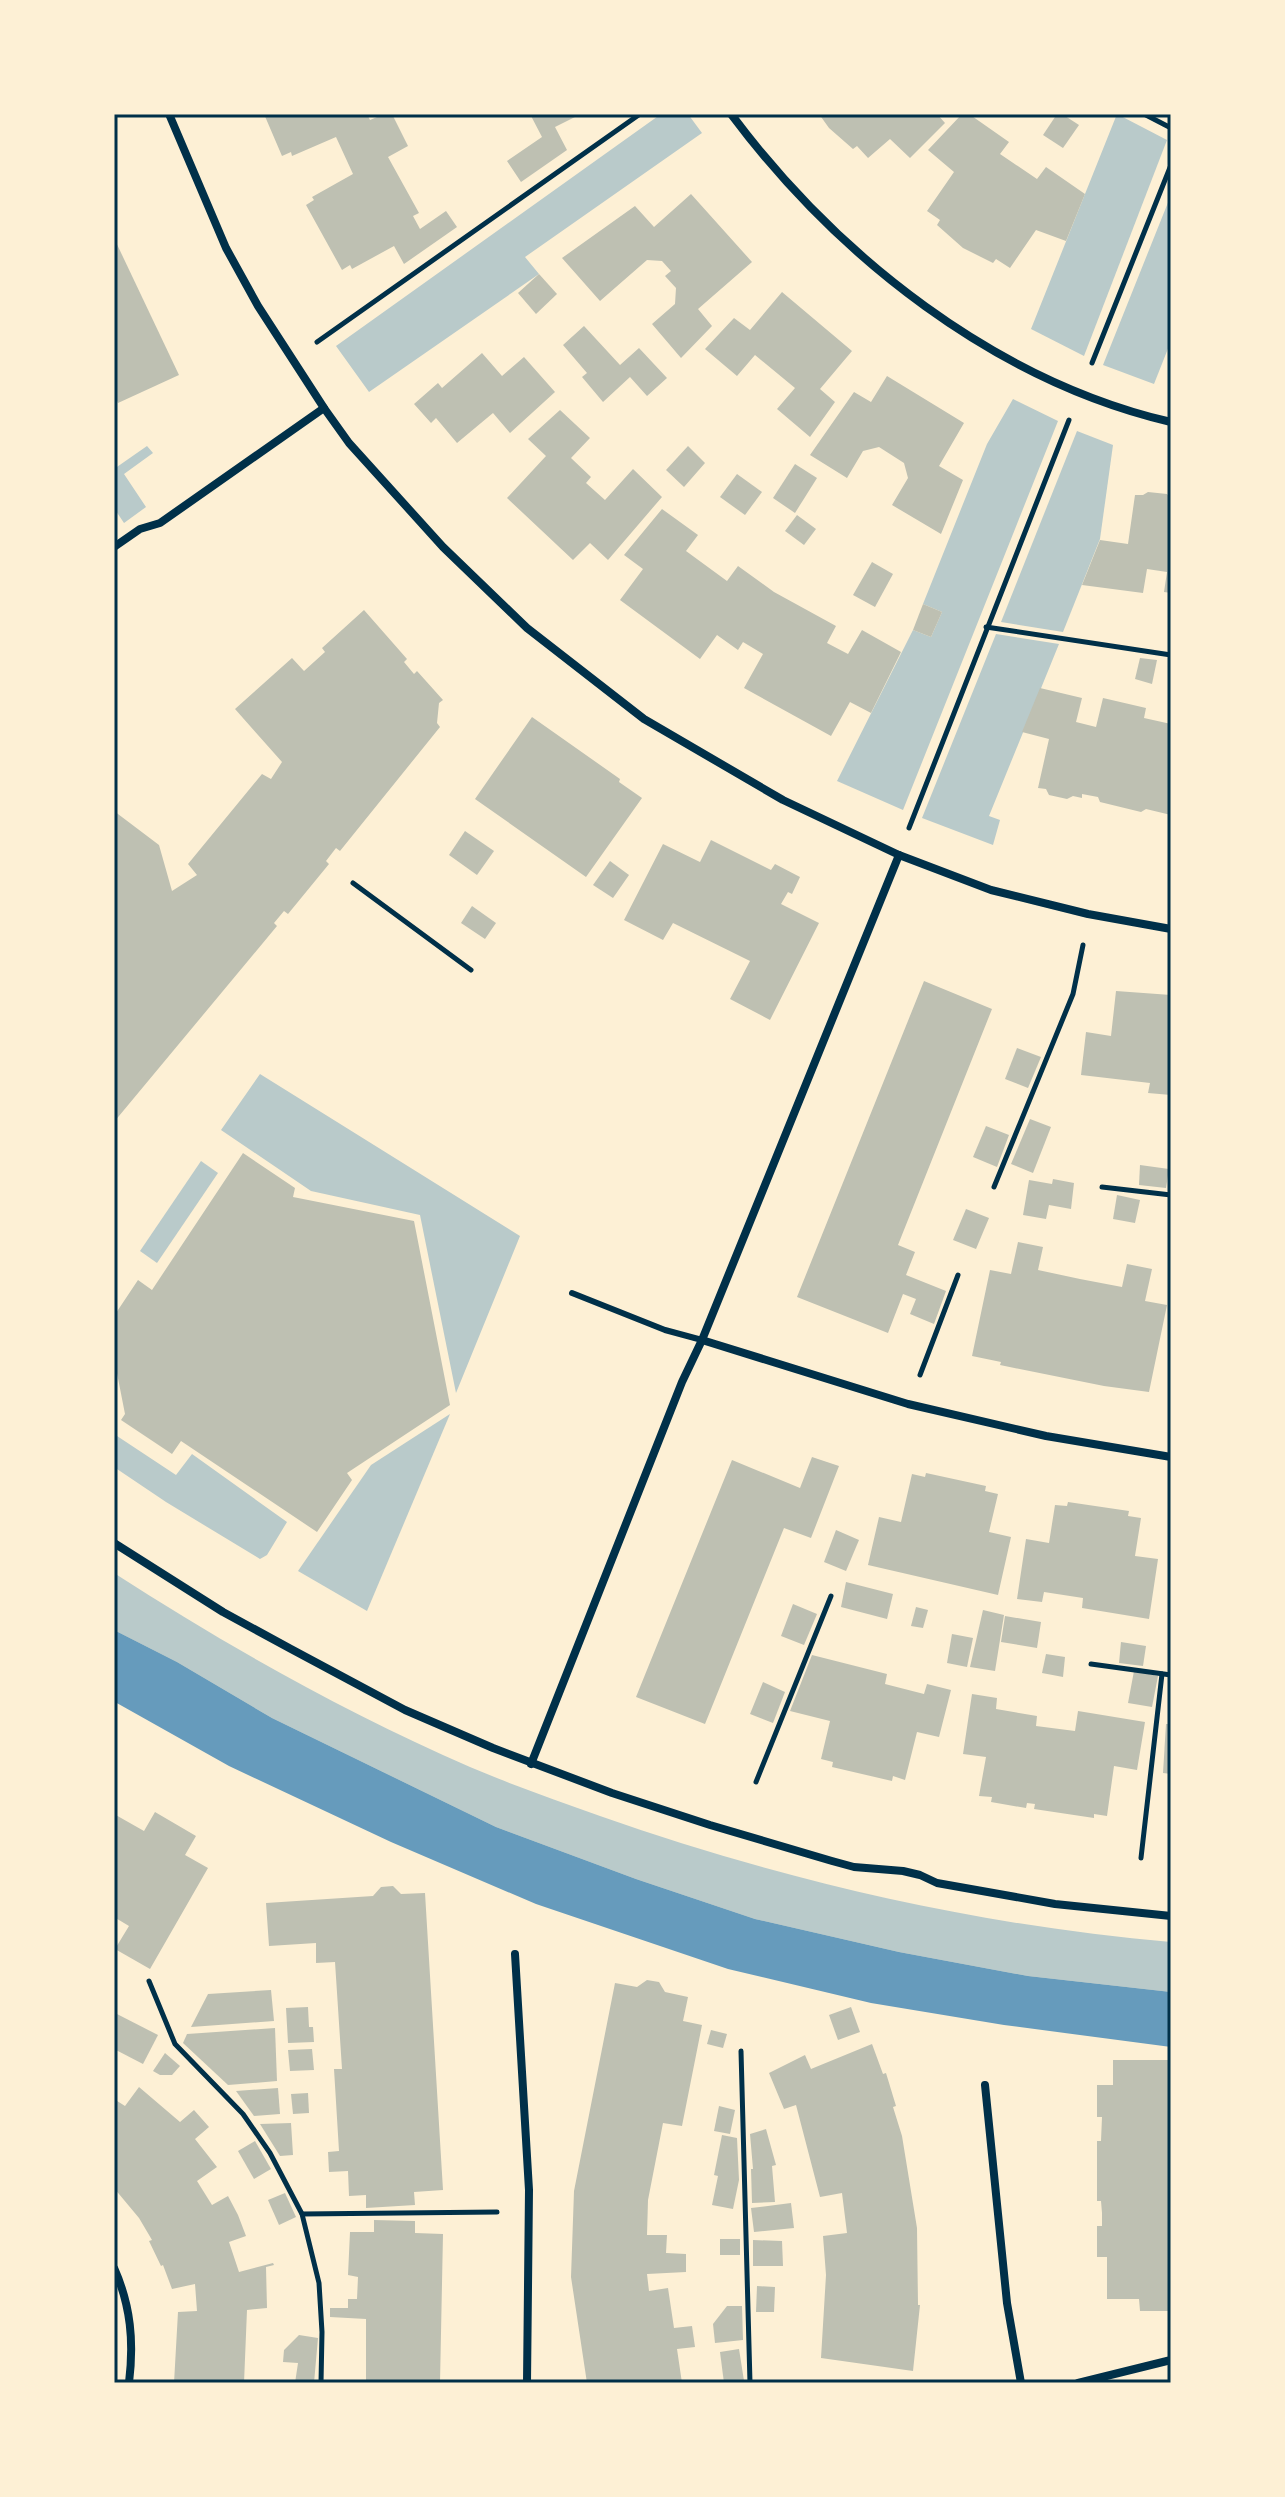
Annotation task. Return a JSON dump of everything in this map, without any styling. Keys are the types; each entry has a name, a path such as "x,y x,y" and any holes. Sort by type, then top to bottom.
{"street":[{"path":"169,114 226,248 258,306 324,408 349,443 443,547 527,628 644,719 783,800 899,855 991,890 1088,914 1171,929"},
{"path":"731,114 761,154 800,197 870,264 958,327 1010,359 1080,394 1171,422"},
{"path":"114,547 140,529 160,523 324,408"},
{"path":"531,1764 676,1397 899,855"},
{"path":"702,1340 908,1404 1046,1436 1171,1457"},
{"path":"114,1543 223,1612 417,1715 531,1764 652,1807 854,1867 892,1869 920,1875 937,1883 1055,1904 1171,1916"},
{"path":"515,1954 529,2211 527,2383"},
{"path":"985,2085 1007,2303 1021,2383"},
{"path":"114,2268 132,2329 129,2383"},
{"path":"1078,2383 1171,2360"}],"lane":[{"path":"572,1293 665,1330 702,1340"}],"path":[{"path":"292,357 640,114"},
{"path":"1144,114 1171,128"},
{"path":"899,855 986,627 1171,165"},
{"path":"986,627 1171,655"},
{"path":"353,883 471,970"},
{"path":"994,1187 1073,994 1088,914"},
{"path":"1102,1187 1171,1195"},
{"path":"908,1404 958,1275"},
{"path":"756,1782 831,1596"},
{"path":"1091,1664 1171,1675"},
{"path":"1141,1858 1162,1674"},
{"path":"149,1981 175,2044 243,2114 270,2153 302,2214 319,2283 321,2383"},
{"path":"741,2051 750,2383"},
{"path":"302,2214 529,2211"}],"shaded area":[{"path":"661,114 688,114 702,133 525,257 539,274 369,392 336,346"},
{"path":"1117,114 1167,140 1084,356 1031,329"},
{"path":"1171,195 1171,341 1154,384 1103,365"},
{"path":"1013,399 1058,421 903,810 837,781 913,630 931,637 942,612 923,604 987,444"},
{"path":"1077,431 1113,445 1100,539 1063,632 1001,622"},
{"path":"147,446 153,453 124,474 146,507 124,523 114,508 114,469"},
{"path":"996,634 1059,644 989,816 1000,820 993,845 922,818"},
{"path":"260,1074 520,1236 456,1393 420,1215 311,1191 221,1130"},
{"path":"201,1161 218,1173 157,1263 140,1251"},
{"path":"450,1414 367,1611 298,1571 371,1465"},
{"path":"114,1434 176,1475 192,1454 287,1522 267,1555 260,1559 114,1467"},
{"path":"114,1573 200,1627 333,1701 502,1780 670,1839 810,1880 953,1912 1171,1942 1171,1992 1028,1976 899,1952 755,1919 496,1827 272,1718 177,1662 114,1630"}],"water":[{"path":"114,1630 177,1662 272,1718 496,1827 636,1879 755,1919 899,1952 1028,1976 1171,1992 1171,2047 1004,2025 871,2003 728,1969 536,1904 391,1842 229,1766 115,1702"}],"building":[{"path":"264,114 367,114 370,120 392,114 408,146 388,157 419,213 413,216 420,229 446,211 457,227 404,264 394,246 352,269 350,265 342,270 306,205 314,200 312,197 353,174 336,137 292,156 291,152 282,156"},
{"path":"530,114 581,114 555,127 567,150 521,182 507,161 542,137"},
{"path":"819,114 937,114 945,123 910,158 890,139 868,158 857,146 853,149 829,128"},
{"path":"962,114 969,114 1009,142 1000,154 1037,179 1046,167 1085,194 1066,241 1036,230 1010,268 996,259 993,263 963,248 937,225 940,220 927,211 954,172 928,150"},
{"path":"1057,114 1079,125 1063,148 1043,135"},
{"path":"691,194 752,262 698,309 712,326 681,358 652,324 675,304 676,288 665,276 671,271 662,261 647,260 600,301 562,258 635,206 654,227"},
{"path":"114,238 179,375 118,403 114,394"},
{"path":"539,274 557,294 536,314 518,293"},
{"path":"782,292 852,351 820,389 835,402 810,437 777,409 795,388 755,355 737,376 705,349 734,318 750,330"},
{"path":"584,326 620,365 639,348 667,378 647,396 630,377 603,402 582,377 587,373 563,345"},
{"path":"482,353 502,376 524,357 555,392 510,433 493,413 457,443 436,418 431,423 414,404 438,383 442,388"},
{"path":"887,376 964,423 939,466 963,480 941,534 892,505 908,478 904,463 879,447 863,451 847,478 810,455 854,392 871,402"},
{"path":"560,410 590,438 571,458 591,477 586,483 605,500 633,469 662,497 608,560 590,543 573,560 507,498 546,456 528,439"},
{"path":"688,446 705,463 684,487 666,470"},
{"path":"795,464 817,478 795,513 773,498"},
{"path":"737,474 762,492 745,515 720,497"},
{"path":"1148,492 1167,494 1171,499 1171,593 1164,592 1167,572 1147,569 1143,593 1082,585 1100,540 1128,544 1135,495"},
{"path":"662,509 698,535 686,551 727,581 738,566 774,592 836,626 827,643 848,654 862,630 901,652 871,713 850,702 831,736 744,688 763,654 743,642 738,650 717,635 700,659 620,600 643,569 624,555"},
{"path":"797,515 816,529 804,545 785,531"},
{"path":"872,562 893,574 875,607 853,595"},
{"path":"923,604 942,612 931,637 913,630"},
{"path":"364,610 407,659 404,662 414,674 417,671 443,700 439,703 437,723 440,727 340,851 336,848 326,861 329,864 288,914 284,911 274,923 277,926 114,1122 114,811 159,845 172,891 197,875 188,864 262,774 271,779 282,762 235,709 292,658 304,671 325,652 322,648"},
{"path":"1140,658 1157,660 1152,684 1135,679"},
{"path":"1040,688 1082,698 1076,722 1096,727 1103,698 1146,708 1144,718 1171,724 1171,815 1146,809 1141,812 1082,794 1082,798 1073,796 1067,799 1049,795 1046,789 1038,788 1049,739 1022,732"},
{"path":"532,717 642,798 586,877 475,799"},
{"path":"465,831 494,851 477,875 449,855"},
{"path":"711,840 771,870 775,864 800,877 792,894 788,892 781,904 819,923 770,1020 730,999 750,961 673,923 663,940 624,920 663,844 700,862"},
{"path":"610,861 629,875 613,898 593,885"},
{"path":"472,906 496,923 485,939 461,923"},
{"path":"924,981 992,1009 898,1245 915,1252 906,1275 946,1291 934,1324 910,1314 916,1299 903,1294 888,1333 797,1297"},
{"path":"1116,991 1171,995 1171,1095 1148,1093 1150,1083 1081,1075 1086,1032 1111,1036"},
{"path":"1017,1048 1041,1057 1028,1088 1005,1079"},
{"path":"1030,1119 1051,1127 1033,1173 1011,1164"},
{"path":"986,1126 1009,1135 997,1167 973,1157"},
{"path":"243,1153 295,1188 293,1197 414,1221 450,1405 347,1473 352,1480 317,1532 181,1441 172,1454 121,1420 125,1414 114,1358 114,1316 138,1280 152,1290"},
{"path":"1140,1165 1169,1169 1166,1188 1139,1185"},
{"path":"1053,1179 1074,1183 1071,1209 1049,1205 1046,1219 1023,1215 1029,1180 1052,1184"},
{"path":"1117,1195 1140,1200 1135,1223 1113,1219"},
{"path":"966,1209 989,1218 976,1249 953,1240"},
{"path":"1018,1242 1043,1247 1038,1270 1080,1279 1122,1287 1127,1264 1152,1269 1145,1301 1167,1305 1149,1392 1000,1365 1001,1362 972,1356 990,1270 1011,1274"},
{"path":"812,1457 839,1466 811,1538 784,1528 705,1724 636,1697 732,1460 800,1488"},
{"path":"926,1473 986,1486 985,1491 998,1494 989,1532 1011,1537 998,1595 868,1565 879,1517 901,1522 912,1474 925,1477"},
{"path":"1068,1502 1129,1511 1128,1516 1141,1518 1135,1556 1158,1559 1149,1619 1082,1608 1083,1598 1044,1592 1042,1602 1017,1599 1026,1539 1049,1543 1055,1505 1067,1506"},
{"path":"836,1530 859,1540 846,1571 824,1562"},
{"path":"846,1582 893,1594 887,1619 841,1607"},
{"path":"793,1604 817,1614 804,1645 781,1636"},
{"path":"916,1607 928,1610 923,1628 911,1626"},
{"path":"983,1610 1004,1615 995,1671 970,1667"},
{"path":"1005,1616 1041,1622 1037,1648 1001,1642"},
{"path":"952,1634 973,1638 967,1667 947,1663"},
{"path":"1121,1642 1146,1646 1143,1666 1119,1663"},
{"path":"1046,1654 1065,1657 1063,1677 1042,1673"},
{"path":"812,1655 887,1674 885,1684 924,1694 927,1684 951,1690 939,1737 917,1732 905,1780 893,1776 892,1781 832,1767 833,1762 821,1759 830,1721 790,1711"},
{"path":"1134,1671 1158,1676 1152,1707 1128,1703"},
{"path":"763,1682 785,1692 773,1723 750,1714"},
{"path":"972,1694 997,1698 996,1709 1037,1716 1036,1726 1075,1731 1078,1711 1145,1722 1137,1770 1114,1766 1107,1816 1094,1814 1094,1818 1034,1809 1035,1804 1027,1803 1026,1808 991,1802 992,1797 979,1796 986,1757 963,1754"},
{"path":"1166,1724 1171,1724 1171,1774 1163,1773"},
{"path":"155,1812 196,1836 185,1855 208,1868 150,1969 115,1949 129,1926 114,1917 114,1814 144,1831"},
{"path":"393,1886 401,1894 425,1893 443,2190 414,2192 415,2205 366,2208 366,2195 349,2196 348,2171 329,2172 328,2152 339,2151 334,2069 342,2069 335,1962 316,1963 316,1943 269,1946 266,1903 373,1896 381,1887"},
{"path":"647,1980 659,1982 665,1992 688,1997 683,2021 702,2025 682,2126 663,2123 648,2200 647,2235 667,2235 666,2253 686,2254 686,2272 647,2274 649,2291 668,2288 674,2328 692,2326 695,2347 677,2349 682,2383 587,2383 571,2277 574,2191 615,1983 637,1987"},
{"path":"271,1990 274,2021 191,2027 208,1994"},
{"path":"308,2007 314,2042 288,2043 286,2008"},
{"path":"851,2007 860,2032 838,2040 829,2015"},
{"path":"115,2013 158,2035 143,2064 114,2049"},
{"path":"275,2028 277,2081 228,2085 183,2043 187,2034"},
{"path":"711,2030 727,2034 723,2048 707,2044"},
{"path":"872,2044 883,2074 886,2073 896,2106 893,2107 902,2136 917,2228 920,2305 913,2371 821,2358 826,2275 823,2236 847,2233 842,2193 820,2197 796,2105 784,2109 769,2073 805,2055 811,2069"},
{"path":"312,2049 314,2070 290,2071 288,2050"},
{"path":"165,2053 180,2066 172,2075 160,2075 153,2071"},
{"path":"1113,2060 1171,2060 1169,2311 1140,2311 1139,2299 1107,2299 1107,2257 1097,2257 1097,2226 1102,2226 1102,2213 1101,2201 1097,2201 1097,2141 1101,2141 1102,2117 1097,2117 1097,2085 1113,2085"},
{"path":"139,2087 180,2122 194,2110 209,2127 195,2139 217,2167 197,2181 212,2205 228,2196 238,2215 246,2236 229,2242 239,2272 274,2265 266,2267 267,2308 247,2310 244,2383 174,2383 178,2312 197,2311 195,2284 172,2289 149,2241 152,2240 139,2218 114,2188 114,2099 125,2106"},
{"path":"278,2088 280,2114 254,2116 236,2091"},
{"path":"308,2093 309,2113 293,2114 291,2094"},
{"path":"719,2106 735,2110 730,2134 714,2131"},
{"path":"291,2123 293,2155 280,2156 260,2124"},
{"path":"766,2129 776,2165 772,2166 775,2202 752,2203 750,2134"},
{"path":"722,2135 737,2138 739,2180 733,2209 712,2205"},
{"path":"255,2141 271,2169 254,2179 238,2151"},
{"path":"285,2193 296,2217 279,2225 268,2200"},
{"path":"791,2203 794,2228 754,2232 751,2208"},
{"path":"374,2220 415,2221 415,2233 443,2234 440,2383 366,2383 366,2319 330,2317 330,2308 348,2308 348,2299 357,2299 358,2277 348,2275 350,2232 374,2232"},
{"path":"720,2239 740,2239 740,2255 720,2255"},
{"path":"753,2240 782,2241 783,2266 753,2266"},
{"path":"757,2286 775,2287 774,2312 756,2312"},
{"path":"727,2306 742,2306 743,2340 715,2343 713,2324"},
{"path":"299,2335 318,2338 314,2383 295,2383 298,2363 283,2362 284,2350"},
{"path":"739,2349 744,2381 724,2383 720,2352"}]}
